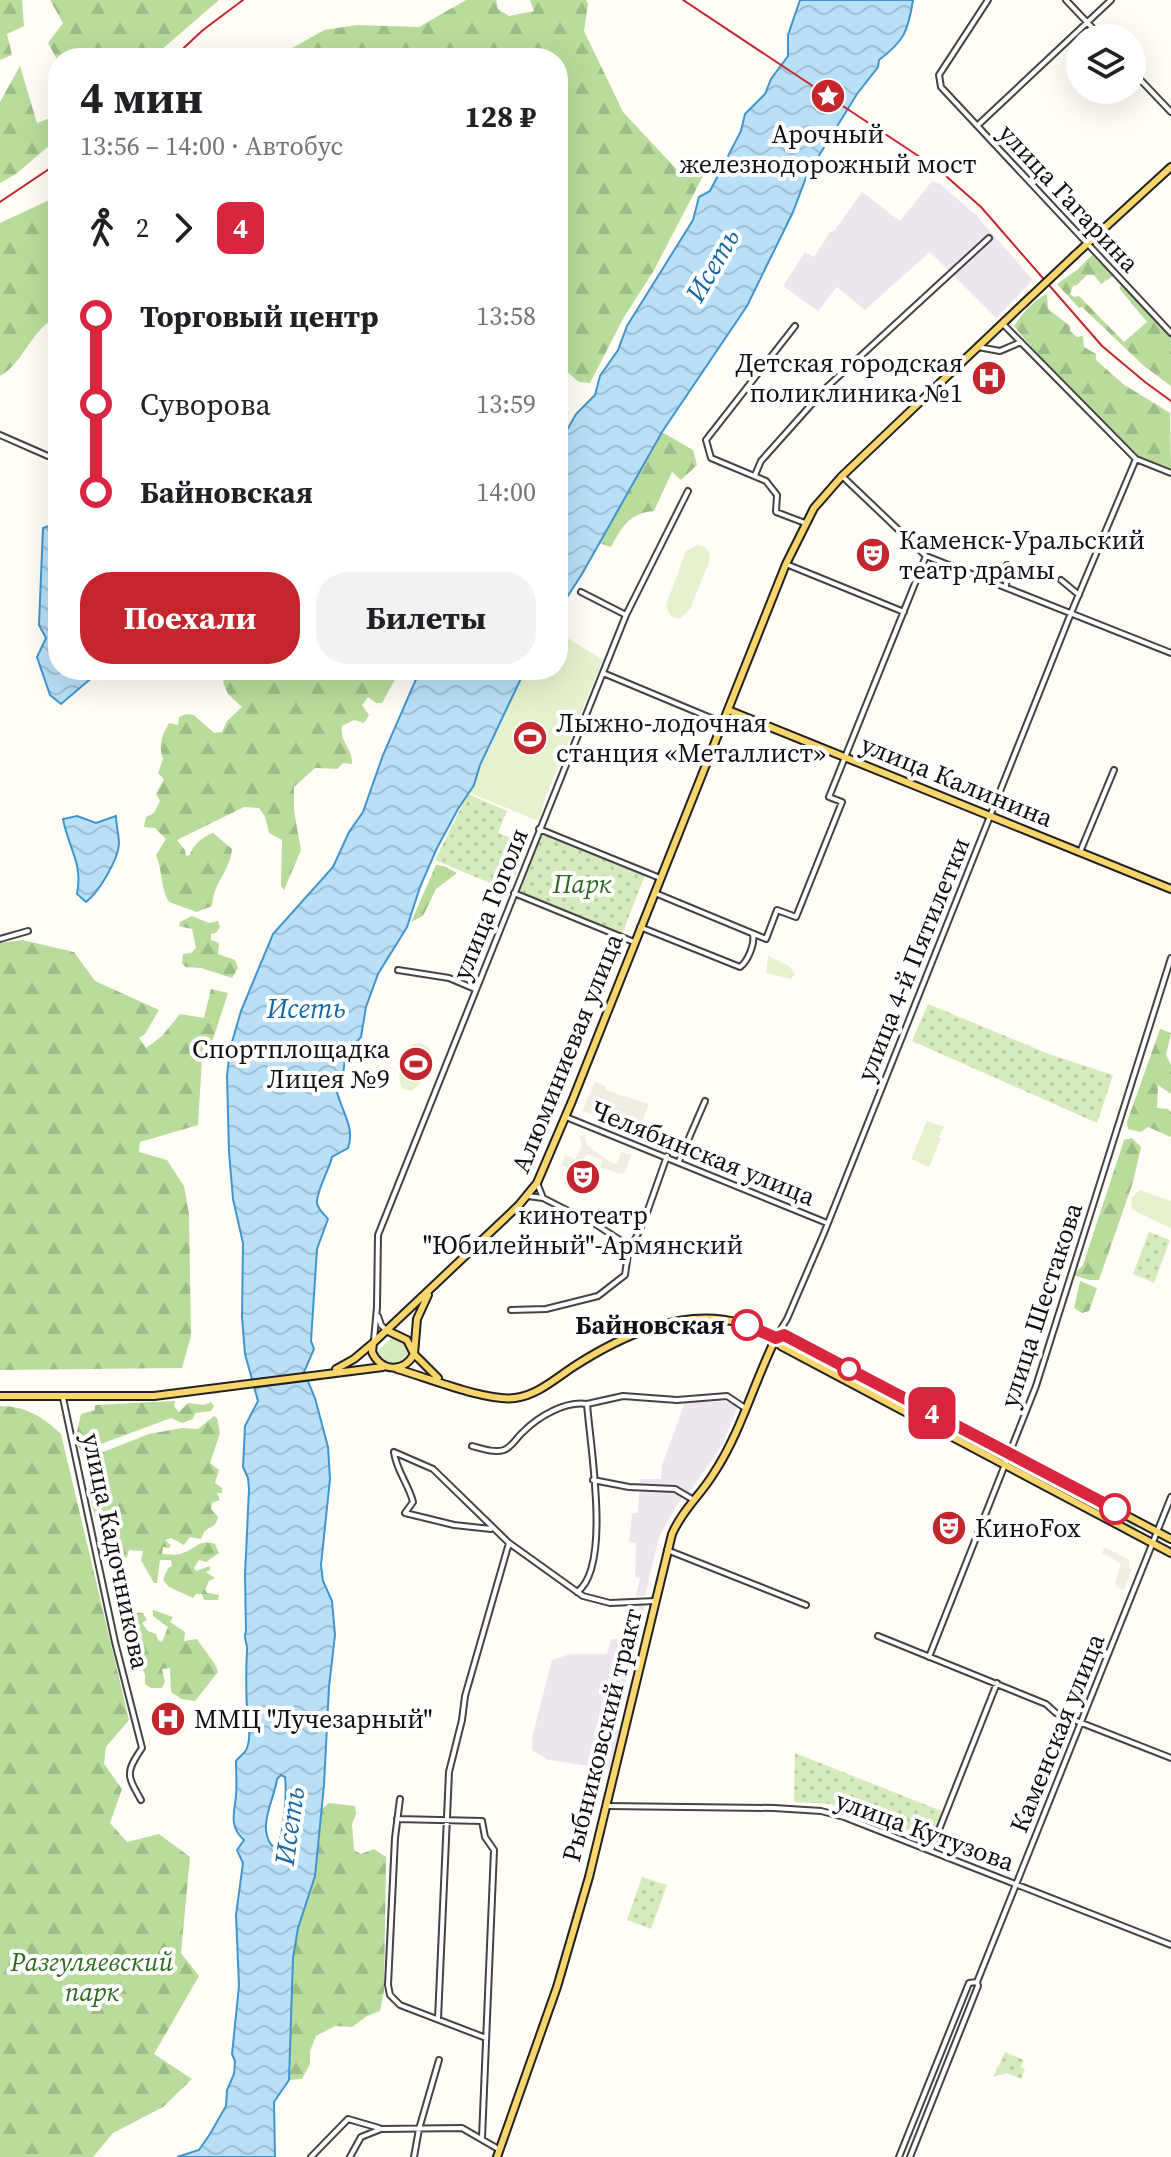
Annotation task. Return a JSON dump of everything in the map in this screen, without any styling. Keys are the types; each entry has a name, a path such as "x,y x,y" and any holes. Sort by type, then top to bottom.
{"main road":[{"name":"Алюминиевая улица","path":"386,1330 528,1196 537,1183 805,523 842,476 1171,167"},
{"name":"улица Калинина","path":"728,710 1171,889"},
{"path":"390,1367 405,1366 414,1354 417,1319 435,1285"},
{"path":"373,1343 374,1358 390,1367 495,1398 522,1397 612,1345 645,1331 693,1319 730,1320 755,1327 776,1338 781,1346 1171,1553"},
{"path":"320,1374 349,1363 386,1330 403,1338 424,1367 444,1383"},
{"path":"776,1338 784,1335 1171,1539"},
{"name":"Рыбниковский тракт","path":"498,2153 557,1987 607,1806 667,1550 677,1521 714,1474 776,1338"},
{"name":"улица Кадочникова","path":"0,1396 141,1397 390,1367"}],"street":[{"name":"улица Гагарина","path":"988,0 939,75 941,87 1170,331"},
{"path":"1066,0 1087,22"},
{"path":"978,125 1111,0"},
{"path":"1146,86 1171,112"},
{"path":"755,475 761,461 827,387 989,238"},
{"path":"1003,324 1136,459 1171,473"},
{"path":"795,326 706,440 711,458 766,481 777,495 776,512 805,523"},
{"path":"978,347 1000,351 1021,342"},
{"path":"0,435 48,456"},
{"name":"улица 4-й Пятилетки","path":"776,1338 827,1223 1071,613 1136,459"},
{"path":"842,476 926,556 1171,653"},
{"name":"улица Гоголя","path":"373,1343 378,1235 626,615 688,491"},
{"path":"654,893 766,939 777,910 796,917 842,802 829,797 926,556"},
{"path":"786,564 904,612"},
{"path":"1006,587 1007,565"},
{"path":"1061,580 1079,595"},
{"path":"581,592 626,615"},
{"path":"603,673 723,723"},
{"path":"1080,852 1114,770"},
{"path":"539,829 660,878"},
{"path":"514,893 634,942"},
{"path":"640,927 740,967 755,939 753,934"},
{"path":"0,939 28,931"},
{"name":"улица Шестакова","path":"929,1657 1036,1386 1171,958"},
{"path":"398,970 449,978 475,989"},
{"path":"679,1161 705,1101"},
{"name":"Челябинская улица","path":"565,1117 827,1223"},
{"path":"511,1310 546,1309 598,1296 625,1275 628,1254 667,1156"},
{"path":"537,1183 543,1198"},
{"path":"528,1196 543,1198 582,1218"},
{"path":"595,1224 631,1247"},
{"path":"377,1307 381,1325 386,1330"},
{"path":"472,1446 493,1452 505,1450 528,1427 560,1408 623,1396 677,1400 727,1396 746,1409"},
{"name":"улица Кадочникова","path":"63,1398 115,1642 142,1748 129,1767 129,1778 141,1800"},
{"path":"577,1592 586,1584 598,1546 587,1404"},
{"path":"494,1529 454,1525 405,1513 413,1502 394,1452 433,1469 509,1543 590,1600 655,1601"},
{"path":"593,1480 629,1487 675,1489 692,1499"},
{"name":"Каменская улица","path":"910,2157 1171,1497"},
{"path":"438,2019 449,1772 465,1696 509,1543"},
{"path":"667,1550 806,1605"},
{"path":"878,1636 1046,1704 1056,1713 1080,1723 1171,1758"},
{"path":"931,1850 997,1683"},
{"path":"400,1799 388,1985 390,1995 400,2005 486,2038"},
{"name":"улица Кутузова","path":"607,1806 821,1811 867,1824 1171,1945"},
{"path":"397,1819 482,1821 485,1837 494,1850 490,1885 482,2138"},
{"name":"Каменская улица","path":"899,2157 969,1983 977,1982"},
{"path":"414,2157 439,2060"},
{"path":"311,2157 348,2119 381,2129 462,2128 482,2138 498,2153"},
{"path":"350,2157 361,2137 381,2129"}],"shaded area":[{"path":"932,181 939,183 976,215 1033,280 996,318 930,252 865,310 837,287 818,311 783,286 805,252 814,257 862,192 900,221"},
{"path":"595,1082 606,1086 605,1090 649,1104 638,1133 582,1111"},
{"path":"585,1135 587,1145 610,1162 617,1164 621,1152 631,1155 625,1173 600,1167 602,1160 587,1154 581,1162 586,1164 582,1174 578,1172 571,1188 564,1185 571,1169 561,1165 565,1155 575,1159 582,1146 580,1136"},
{"path":"740,1401 721,1447 678,1503 659,1537 645,1596 636,1596 640,1578 635,1577 636,1543 629,1542 632,1513 638,1513 640,1479 661,1479 662,1465 685,1402"},
{"path":"1105,1547 1129,1560 1132,1569 1124,1590 1116,1587 1115,1582 1121,1564 1102,1553"},
{"path":"640,1603 645,1605 615,1729 619,1730 609,1769 548,1760 532,1750 533,1734 552,1660 570,1654 607,1654 611,1639 631,1640"}],"green space":[{"path":"0,0 22,0 24,26 7,34 12,55 0,60"},
{"path":"50,0 219,0 164,48 51,48 48,43 63,23"},
{"path":"466,0 496,0 498,9 509,16 534,11 530,0 586,0 584,31 623,112 681,174 713,157 590,383 579,382 568,373 568,48 292,48 324,30 357,25 419,27"},
{"path":"20,66 37,123 48,119 48,147 16,174 0,183 0,102"},
{"path":"48,201 48,322 15,363 0,376 0,223"},
{"path":"1092,255 1113,276 1101,284 1094,275 1087,275 1073,286 1070,294 1079,296 1124,342 1147,322 1119,288 1122,284 1171,337 1171,386 1144,366 1082,307 1079,308 1057,284"},
{"path":"1047,294 1048,309 1070,326 1070,331 1077,337 1083,336 1084,347 1096,354 1096,360 1123,384 1170,413 1171,470 1137,456 1045,363 1014,326 1033,303"},
{"path":"662,432 693,450 697,465 681,480 672,472 654,511 632,518 611,547 599,543"},
{"path":"697,545 708,550 710,560 690,609 680,619 670,615 666,605 686,551"},
{"name":"Лыжно-лодочная станция «Металлист»","path":"568,638 603,660 545,798 539,821 467,792 518,680 568,680"},
{"path":"395,680 382,703 368,697 362,705 369,715 364,723 354,720 342,726 342,736 352,764 343,763 337,769 315,768 294,787 294,811 301,850 284,890 281,886 282,840 269,833 259,808 244,807 177,840 186,856 205,836 213,833 232,849 212,906 197,912 169,902 156,855 166,839 155,828 144,827 146,817 154,813 160,801 156,794 164,779 158,773 163,759 161,745 169,723 178,725 179,717 194,715 214,733 222,732 227,721 242,707 228,694 223,682"},
{"name":"Парк","path":"468,794 507,811 498,833 528,844 509,891 435,860"},
{"name":"Парк","path":"541,833 645,875 622,934 518,892"},
{"path":"436,865 457,873 436,889 423,916 411,922"},
{"path":"192,916 209,923 218,921 220,927 211,934 211,940 219,943 218,954 235,960 238,968 232,978 182,964 183,954 191,953 196,948 192,929 179,926 180,922"},
{"path":"22,940 74,952 95,981 159,1010 145,1034 139,1038 146,1048 162,1036 180,1014 204,1018 211,989 228,993 213,1039 202,1058 198,1125 140,1142 139,1152 167,1160 184,1186 189,1214 191,1336 182,1368 0,1370 0,943"},
{"path":"768,956 789,966 795,974 791,979 766,973"},
{"path":"928,1004 1049,1054 1113,1075 1097,1123 912,1041"},
{"path":"1160,1029 1171,1033 1166,1055 1171,1065 1171,1094 1158,1085 1157,1108 1171,1112 1171,1137 1148,1127 1141,1132 1128,1129 1127,1122"},
{"name":"Спортплощадка Лицея №9","path":"421,1043 429,1047 429,1066 420,1084 410,1091 402,1088 400,1071 413,1044"},
{"path":"927,1121 944,1127 940,1136 935,1135 941,1138 929,1167 911,1159"},
{"path":"1132,1138 1141,1147 1133,1182 1099,1280 1073,1275 1083,1265 1124,1140"},
{"path":"1140,1190 1171,1201 1171,1228 1132,1210 1131,1198"},
{"path":"1149,1232 1170,1240 1154,1283 1133,1274"},
{"path":"1080,1281 1097,1288 1089,1311 1082,1313 1074,1308"},
{"path":"392,1338 403,1343 408,1353 397,1364 388,1362 377,1351"},
{"path":"175,1401 174,1406 179,1412 188,1403 204,1405 211,1402 214,1406 211,1411 195,1413 193,1419 182,1423 171,1418 82,1451 79,1448 76,1436 81,1414 95,1410 95,1405"},
{"name":"Разгуляевский парк","path":"0,1406 34,1414 61,1434 129,1720 106,1747 104,1764 122,1789 110,1823 127,1842 159,1834 190,1857 181,1953 199,1976 154,2054 192,2079 163,2107 113,2133 93,2157 0,2157"},
{"path":"214,1416 220,1433 210,1463 219,1470 215,1483 222,1488 222,1493 217,1493 220,1500 212,1503 211,1509 218,1517 217,1521 204,1532 201,1539 190,1537 184,1545 171,1538 165,1540 171,1545 169,1548 163,1547 162,1554 178,1554 202,1543 215,1544 219,1553 206,1562 199,1560 194,1568 196,1571 210,1566 206,1572 215,1578 209,1581 205,1589 207,1593 219,1595 218,1600 204,1600 202,1594 196,1594 193,1598 169,1587 163,1580 172,1566 171,1560 160,1560 157,1583 154,1583 141,1560 143,1551 129,1550 120,1563 98,1525 91,1483 98,1454 149,1434 182,1428 198,1429"},
{"path":"1021,1465 1137,1526 1136,1530 1019,1468"},
{"path":"153,1610 173,1617 170,1622 185,1632 184,1641 197,1639 218,1672 195,1701 181,1699 171,1692 170,1668 162,1669 165,1682 162,1688 151,1688 145,1684 145,1674 129,1655 133,1642 122,1631 119,1616 127,1612 143,1613 147,1620 142,1623 162,1642 168,1627 153,1616"},
{"path":"795,1753 944,1812 932,1842 830,1804 794,1802"},
{"path":"329,1803 355,1806 352,1824 354,1850 361,1854 374,1849 386,1857 384,1991 380,2011 352,2027 335,2026 316,2036 310,2051 310,2064 302,2079 289,2080 293,1958 298,1928 315,1876 321,1810"},
{"path":"642,1877 667,1885 651,1929 627,1920"},
{"path":"1005,2052 1024,2060 1021,2079 1007,2073 993,2077"}],"water":[{"name":"Исеть","path":"800,0 913,0 904,35 879,60 878,67 857,94 807,175 793,212 747,306 662,432 568,596 568,428 576,414 595,395 600,376 618,350 627,326 693,220 699,197 710,191 741,131 745,114 765,94 771,79 788,56 788,35"},
{"path":"48,526 48,680 89,680 61,704 50,695 37,657 46,638 39,625 43,528"},
{"name":"Исеть","path":"416,680 520,680 480,765 474,785 437,848 407,927 378,974 366,1007 361,1037 346,1053 343,1074 336,1087 349,1125 350,1140 348,1148 332,1157 317,1198 319,1208 328,1219 317,1249 311,1341 314,1349 304,1372 315,1398 328,1447 330,1479 321,1565 323,1581 332,1601 335,1635 315,1876 298,1928 293,1958 289,2080 274,2102 275,2157 177,2157 199,2150 226,2106 227,2090 234,2074 232,2054 239,1986 236,1915 243,1863 237,1850 244,1840 234,1825 236,1761 246,1750 249,1734 245,1575 249,1489 243,1467 245,1426 258,1401 245,1354 242,1317 243,1243 233,1199 229,1152 227,1076 230,1049 241,1011 273,934 333,867 349,832 363,812 383,755","holes":["281,1775 285,1777 279,1843 272,1846 266,1822 277,1779"]},
{"path":"77,816 96,823 116,816 119,837 112,867 86,902 77,894 77,865 63,819"}],"railway":[{"path":"184,48 243,0"},
{"path":"683,0 938,169 981,207 1102,346 1171,401"},
{"path":"0,202 48,170"}],"bus line":[{"name":"4","path":"747,1325 776,1338 784,1335 1115,1509"}],"place":[{"name":"Арочный железнодорожный мост","path":"828,96"},
{"name":"Детская городская поликлиника №1","path":"989,378"},
{"name":"Каменск-Уральский театр драмы","path":"873,555"},
{"name":"Лыжно-лодочная станция «Металлист»","path":"530,738"},
{"name":"Спортплощадка Лицея №9","path":"416,1064"},
{"name":"кинотеатр \"Юбилейный\"-Армянский","path":"583,1177"},
{"name":"Байновская","path":"747,1325"},
{"name":"КиноFox","path":"949,1528"},
{"name":"ММЦ \"Лучезарный\"","path":"168,1719"}]}
